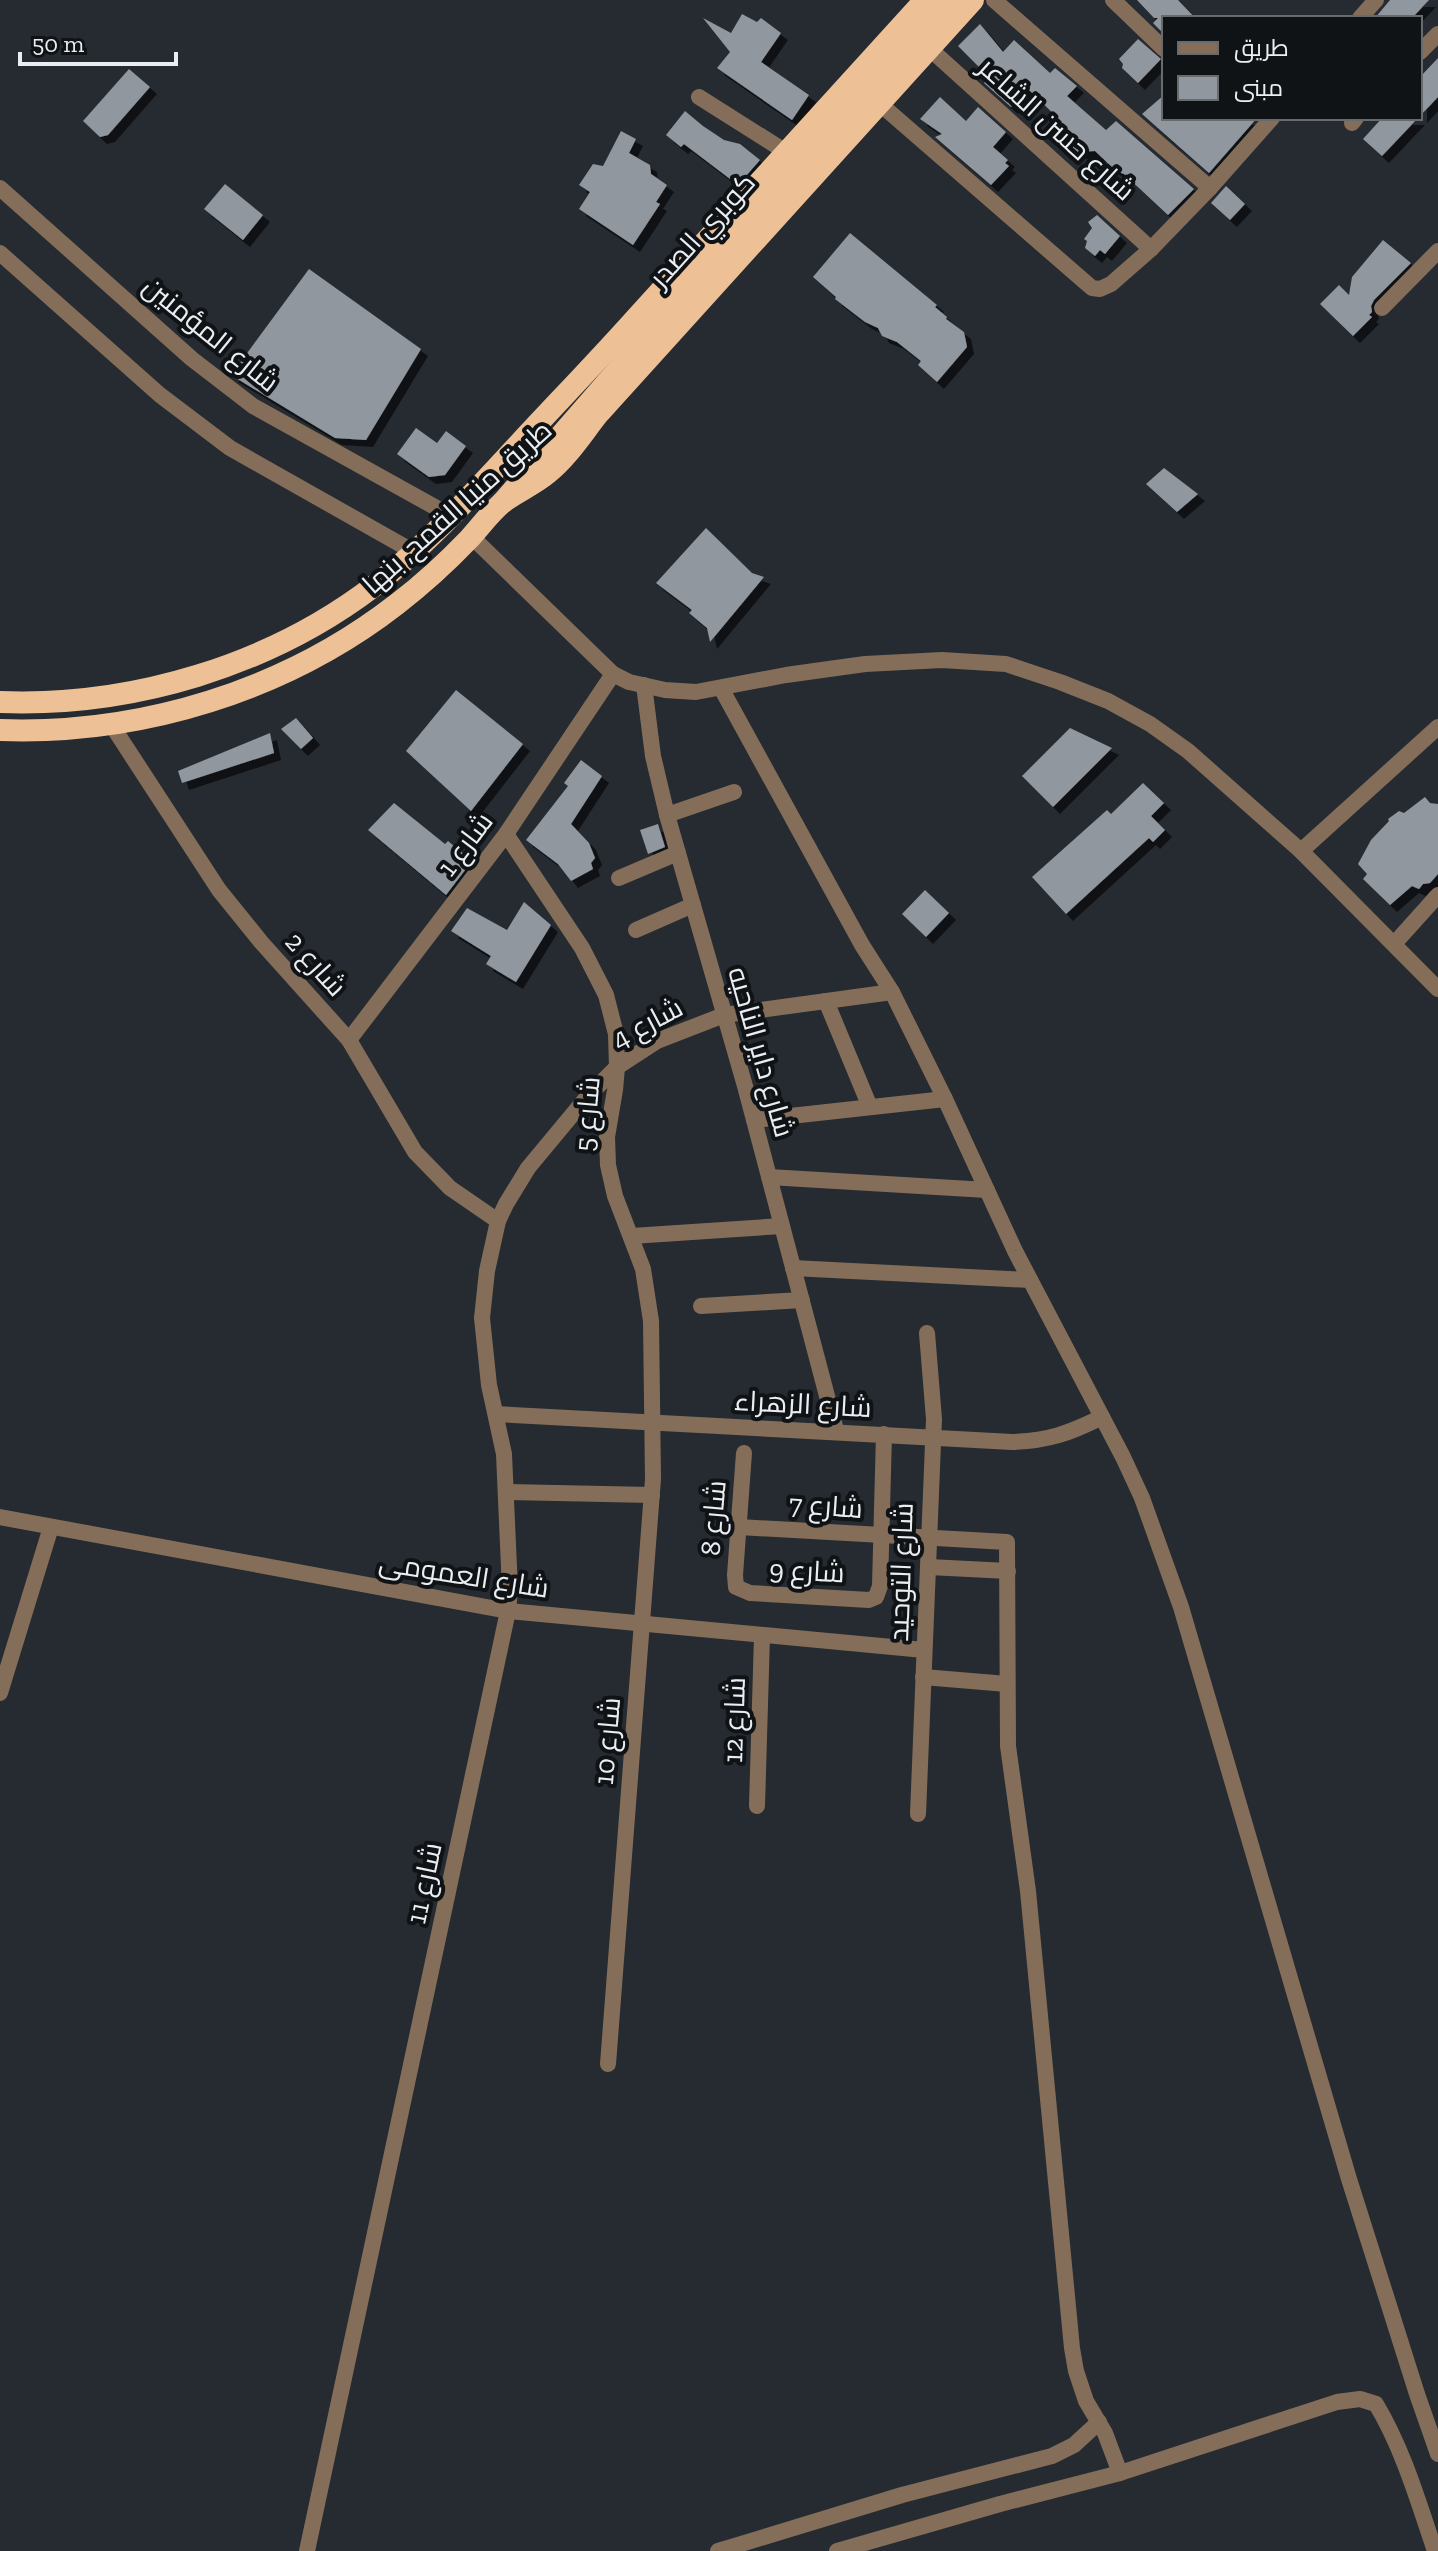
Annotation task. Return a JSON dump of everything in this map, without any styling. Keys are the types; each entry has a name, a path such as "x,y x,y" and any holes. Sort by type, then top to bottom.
{"highway":[{"name":"طريق منيا القمح, بنها","path":"0,702 78,700 183,680 282,642 329,616 373,586 451,516 925,0"},
{"name":"كوبري الصدر","path":"613,343 635,331 652,315 938,0"},
{"name":"كوبري الصدر","path":"502,503 949,0"},
{"name":"طريق منيا القمح, بنها","path":"0,730 68,729 111,724 162,715 213,701 261,683 308,660 396,605 436,572 502,503 531,487 551,471 599,413 973,0"},
{"path":"903,24 929,48"}],"street":[{"path":"994,0 1210,188"},
{"path":"1113,0 1162,47"},
{"path":"1362,16 1376,0"},
{"path":"1422,50 1438,34"},
{"name":"شارع حسن الشاعر","path":"929,48 1151,249"},
{"path":"699,97 786,152"},
{"path":"879,103 1092,288 1100,289 1111,284 1151,249 1270,120"},
{"name":"شارع المؤمنين","path":"0,188 192,359 253,406 451,516"},
{"path":"1382,308 1438,251"},
{"path":"0,253 160,395 230,448 414,552"},
{"path":"472,537 613,674 644,685 682,692 865,664 942,660 1006,664 1108,701 1150,724 1188,751 1301,851 1438,989"},
{"name":"شارع 1","path":"349,1040 506,834 613,674"},
{"name":"شارع داير الناحيه","path":"644,685 653,756 667,815 754,1120 836,1430"},
{"path":"721,688 862,945 892,992 1030,1280 1142,1498 1169,1569 1349,2179 1438,2454"},
{"name":"شارع 2","path":"111,724 219,890 349,1040 415,1152 450,1188 498,1221"},
{"path":"1301,851 1438,727"},
{"path":"667,815 734,792"},
{"name":"شارع 5","path":"506,834 582,948 606,995 616,1034 617,1067 607,1137 608,1165 615,1196 632,1236 649,1295 654,1423"},
{"path":"619,878 678,853"},
{"path":"1394,944 1438,895"},
{"path":"636,930 693,905"},
{"name":"شارع 4","path":"498,1221 528,1168 587,1097 617,1067 657,1041 724,1015 892,992"},
{"path":"826,1001 870,1107"},
{"path":"754,1120 945,1099"},
{"path":"769,1177 987,1190"},
{"name":"شارع 11","path":"307,2551 508,1611 510,1590 504,1454 489,1385 482,1318 487,1271 498,1221"},
{"path":"632,1236 782,1226"},
{"path":"793,1268 1030,1280"},
{"path":"701,1306 802,1300"},
{"name":"شارع التوحيد","path":"918,1814 934,1419 927,1333"},
{"name":"شارع الزهراء","path":"496,1414 836,1430 1004,1442 1040,1441 1072,1432 1102,1417"},
{"name":"شارع 10","path":"608,2064 643,1624 654,1423"},
{"path":"883,1536 884,1434"},
{"name":"شارع 8","path":"736,1587 744,1453"},
{"path":"506,1492 652,1495"},
{"name":"شارع العمومى","path":"0,1517 508,1611 924,1650"},
{"path":"0,1693 51,1527"},
{"name":"شارع 7","path":"739,1527 1007,1542 1008,1571"},
{"name":"شارع 9","path":"736,1587 750,1593 863,1600 876,1597 880,1586 883,1536"},
{"path":"929,1567 1008,1571 1008,1746 1028,1891 1072,2348 1086,2401 1102,2427 1118,2467"},
{"name":"شارع 12","path":"757,1806 762,1636"},
{"path":"923,1677 1007,1684"},
{"path":"837,2551 1337,2402 1360,2399 1376,2404 1386,2420 1407,2468 1435,2551"},
{"path":"718,2551 902,2495 1052,2456 1102,2427"}],"building":[{"path":"1137,0 1178,0 1193,16 1162,16 1162,32 1153,23 1158,18 1154,18"},
{"path":"1390,0 1429,0 1414,16 1377,16"},
{"path":"742,14 757,22 761,18 781,33 761,62 809,95 792,120 717,68 730,52 703,18 731,33"},
{"path":"980,24 1003,52 1014,40 1050,73 1055,68 1077,86 1067,96 1106,130 1116,121 1194,189 1168,215 1095,151 1078,152 1054,131 1062,122 1027,88 1011,107 984,83 989,77 958,46"},
{"path":"1138,39 1161,59 1138,83 1122,68 1119,59"},
{"path":"1438,58 1438,97 1422,114 1422,75"},
{"path":"129,69 150,87 108,135 100,137 83,121"},
{"path":"940,97 966,121 978,107 1006,132 993,147 1008,160 1005,163 1009,166 991,185 935,137 942,134 920,119"},
{"path":"1162,97 1162,120 1255,120 1209,173 1142,114"},
{"path":"685,111 724,140 740,144 760,160 738,185 684,144 681,147 666,135"},
{"path":"1380,120 1416,120 1382,156 1363,139"},
{"path":"621,131 636,139 629,153 650,165 651,174 667,185 656,202 660,204 633,245 579,209 590,192 579,185 593,164 603,166"},
{"path":"225,184 263,215 243,240 204,209"},
{"path":"1226,186 1245,204 1230,220 1211,203"},
{"path":"1097,215 1120,236 1105,254 1100,250 1095,256 1085,248 1087,241 1084,239 1092,228 1088,222"},
{"path":"850,233 937,305 935,307 946,319 964,332 967,347 937,382 918,365 921,361 897,342 882,336 878,328 835,299 813,277"},
{"path":"1383,240 1411,263 1374,300 1369,315 1372,317 1353,336 1320,304 1339,285 1349,295 1352,277"},
{"path":"309,269 421,349 366,440 335,438 231,375"},
{"path":"416,428 437,443 446,431 466,446 445,475 429,477 397,454"},
{"path":"1164,468 1198,494 1177,512 1146,484"},
{"path":"706,528 752,573 764,577 710,642 707,628 689,613 692,610 656,583"},
{"path":"456,690 523,744 471,811 406,751"},
{"path":"296,718 313,738 301,749 281,729"},
{"path":"1070,728 1112,748 1053,807 1022,776"},
{"path":"270,733 274,753 182,783 178,771"},
{"path":"581,760 602,776 571,824 589,843 595,858 591,863 593,869 571,881 558,864 526,840 568,786 564,783"},
{"path":"1143,783 1164,803 1151,816 1165,830 1153,842 1149,838 1066,914 1032,877 1107,810 1111,814"},
{"path":"1425,797 1430,803 1438,804 1438,874 1419,889 1412,886 1390,905 1363,879 1367,874 1358,864 1371,840 1388,819 1399,811 1404,813"},
{"path":"394,803 445,844 448,841 472,861 446,895 368,830"},
{"path":"658,824 665,847 648,854 640,830"},
{"path":"925,890 949,913 926,937 902,914"},
{"path":"524,902 551,925 516,982 486,964 491,956 451,931 467,908 507,930"}]}
